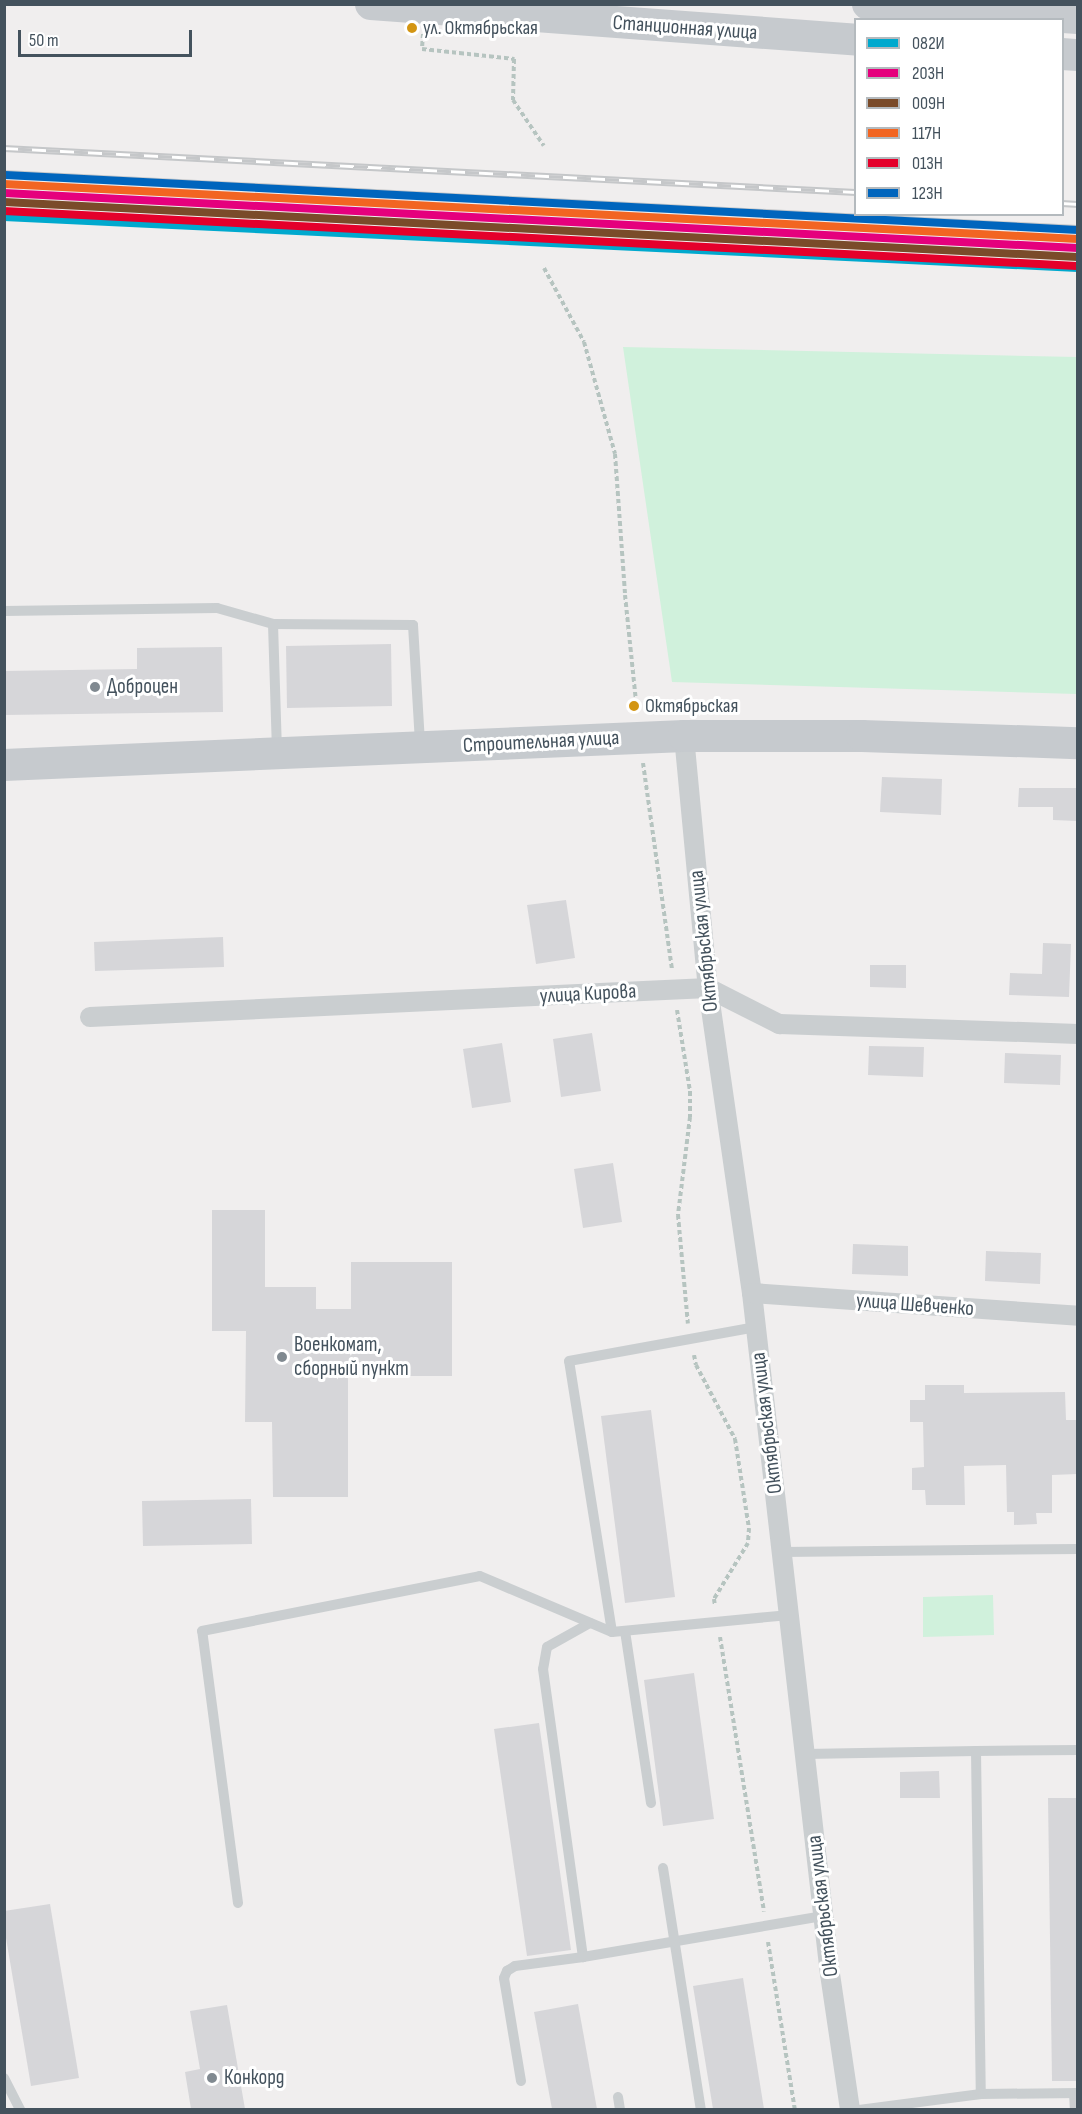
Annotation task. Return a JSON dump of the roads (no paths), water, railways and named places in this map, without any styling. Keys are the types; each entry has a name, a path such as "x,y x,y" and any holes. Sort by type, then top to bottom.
{"main road":[{"name":"Станционная улица","path":"371,4 854,40"},
{"path":"868,4 1077,18"},
{"name":"Строительная улица","path":"17,768 277,753 684,736 862,736 1077,743"}],"street":[{"name":"Октябрьская улица","path":"684,736 708,988 752,1293 824,1916 850,2109"},
{"name":"улица Кирова","path":"90,1017 708,988"},
{"path":"708,988 779,1024 1077,1034"},
{"name":"улица Шевченко","path":"752,1293 1077,1316"}],"lane":[{"path":"4,611 217,608 273,624 413,625 420,748"},
{"path":"273,624 277,753"},
{"path":"612,1632 569,1361 756,1328"},
{"path":"782,1552 1077,1549"},
{"path":"238,1903 202,1631 480,1576 612,1632 789,1615"},
{"path":"583,1956 543,1669 547,1647 590,1623"},
{"path":"625,1631 651,1803"},
{"path":"805,1754 1077,1750"},
{"path":"976,1751 981,2094"},
{"path":"663,1868 701,2109"},
{"path":"521,2081 504,1978 507,1971 515,1966 824,1916"},
{"path":"4,2078 20,2109"},
{"path":"857,2109 981,2094 1076,2093 1075,2109"},
{"path":"618,2097 620,2109"}],"railway":[{"path":"4,148 854,192"},
{"path":"4,173 1078,228"},
{"path":"1064,203 1078,204"}],"place":[{"name":"ул. Октябрьская","path":"412,28"},
{"name":"Доброцен","path":"95,687"},
{"name":"Октябрьская","path":"634,706"},
{"name":"Военкомат, сборный пункт","path":"282,1357"},
{"name":"Конкорд","path":"212,2078"}]}
